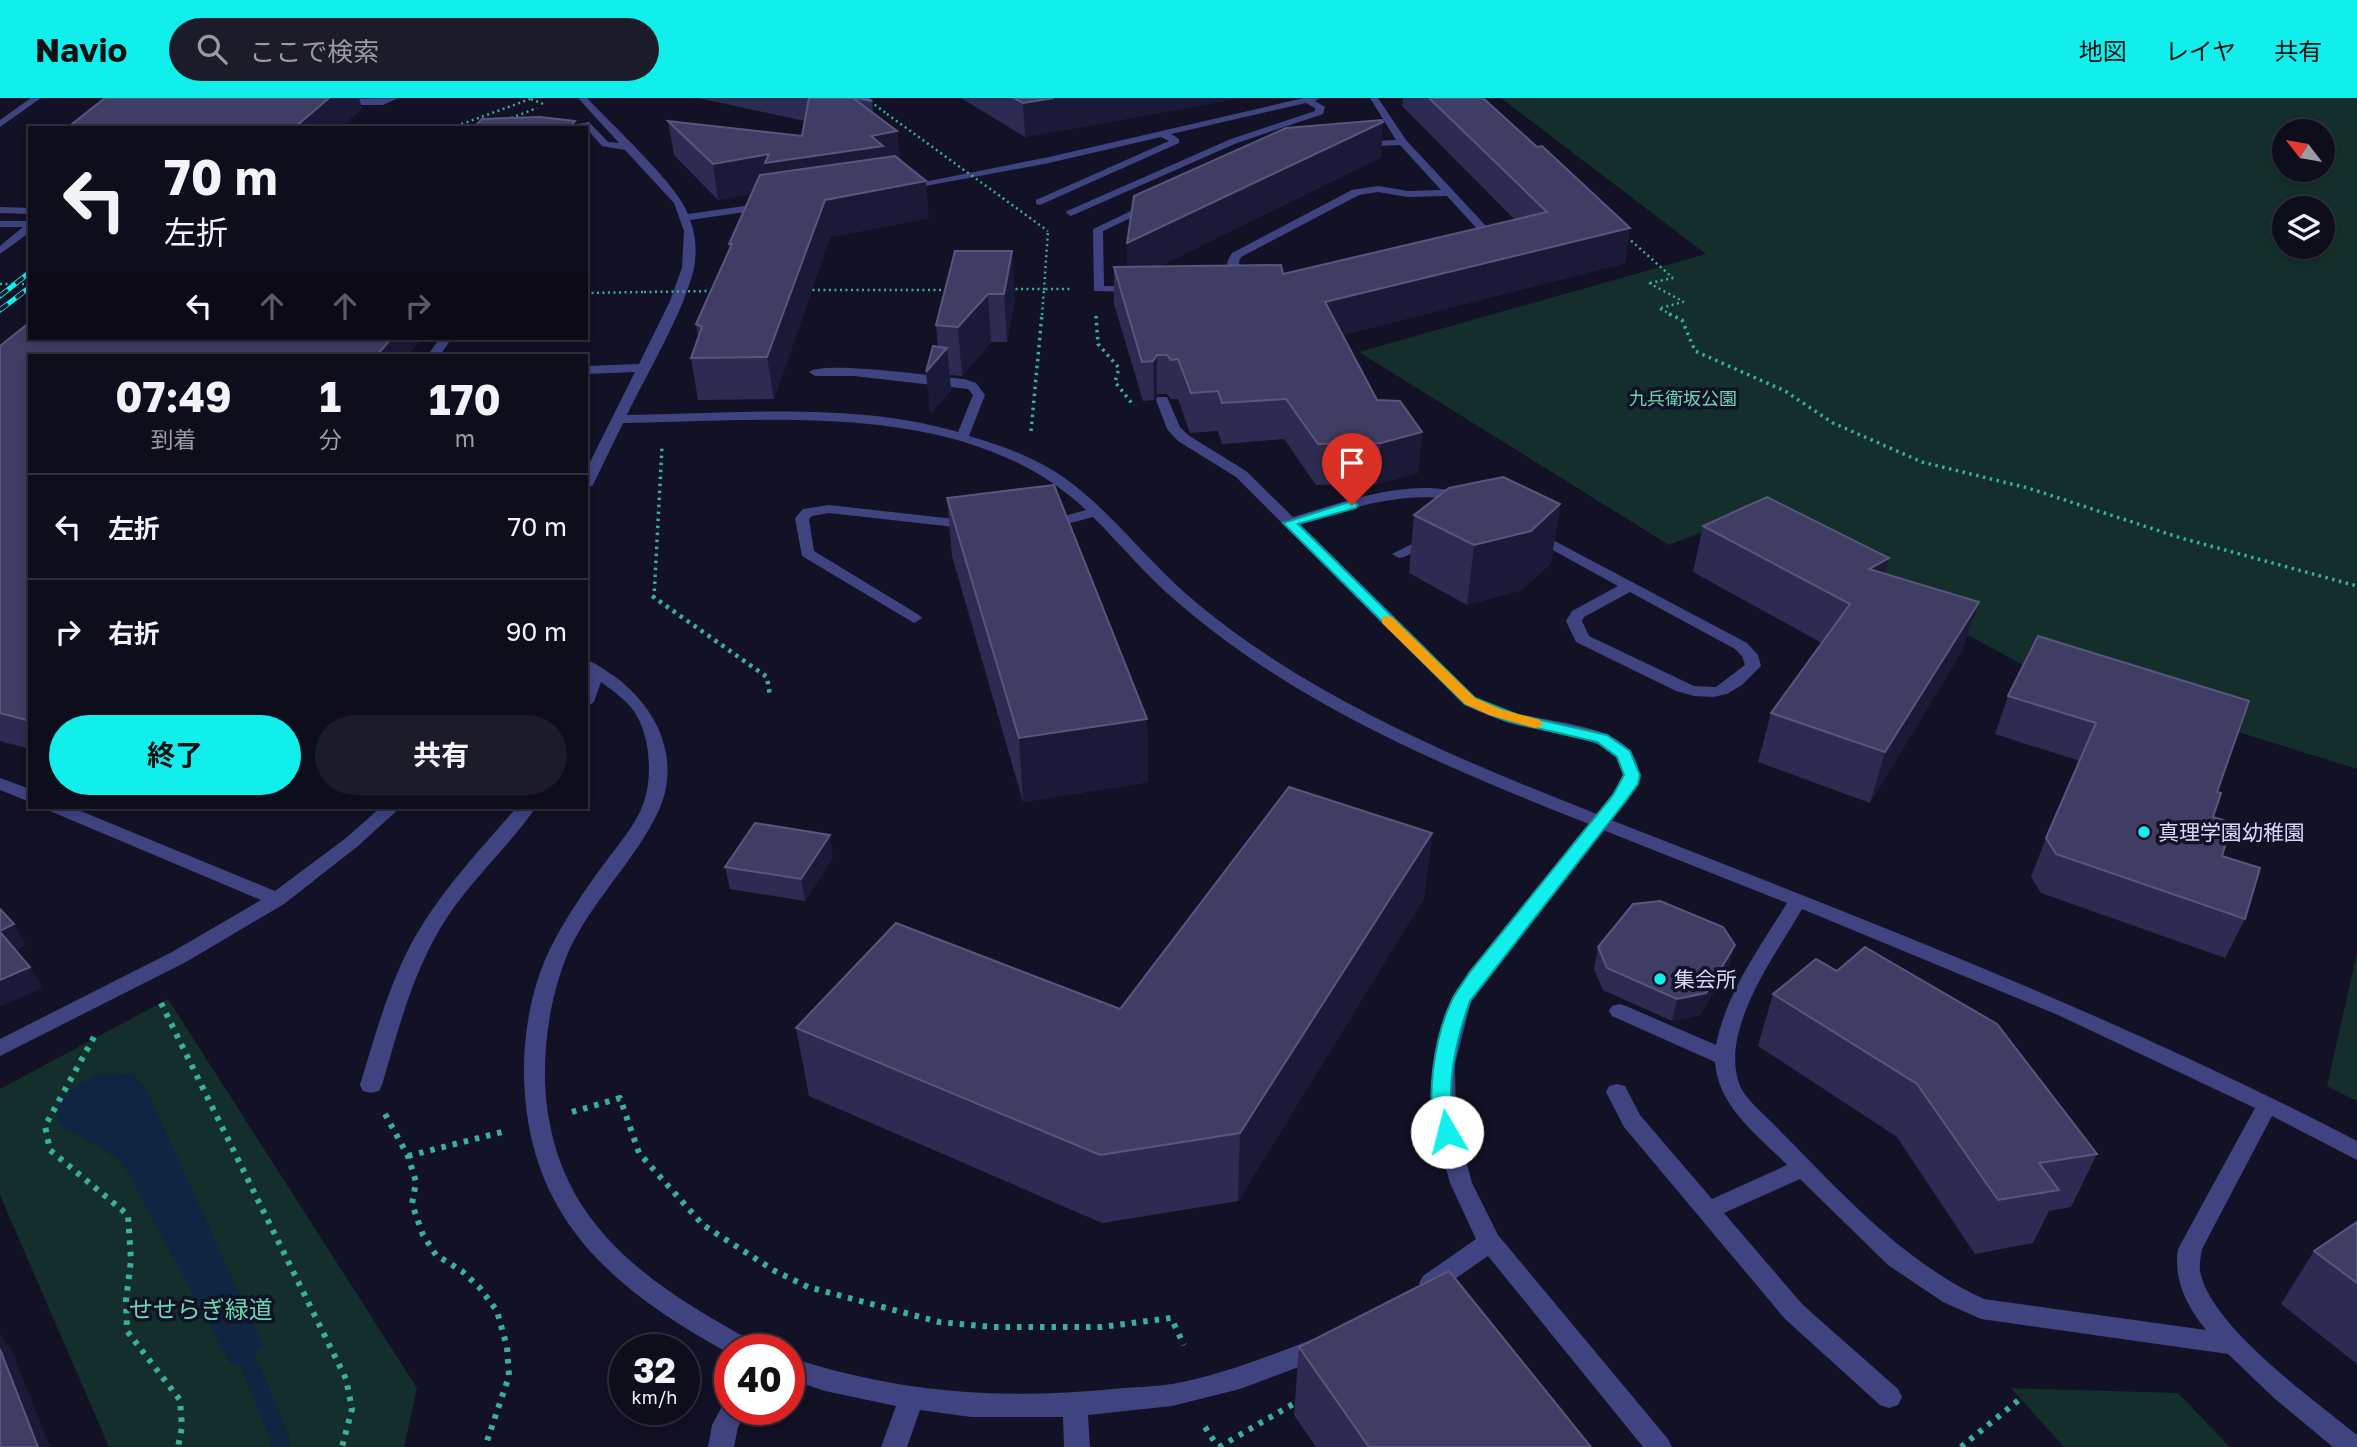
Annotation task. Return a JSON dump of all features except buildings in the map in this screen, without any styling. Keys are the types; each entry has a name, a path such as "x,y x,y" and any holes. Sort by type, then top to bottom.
{"street":[{"path":"2,121 37,98"},
{"path":"326,98 324,100 327,102 383,103 394,98"},
{"path":"582,98 679,202 686,217 690,252 688,268 644,368 588,481"},
{"path":"1374,98 1402,142 1497,242 1484,245"},
{"path":"895,188 1049,160 1312,99 1320,107 1321,112 1234,141 1071,213"},
{"path":"579,126 589,125 604,144 630,148"},
{"path":"1040,202 1176,141 1163,134"},
{"path":"1349,146 1402,142"},
{"path":"1226,288 1244,288 1233,262 1236,256 1356,192 1378,188 1408,194 1451,193"},
{"path":"1149,289 1098,289 1098,229 1159,201"},
{"path":"686,217 773,205"},
{"path":"0,211 28,211"},
{"path":"0,224 28,226"},
{"path":"0,251 28,228"},
{"path":"588,370 644,368"},
{"path":"815,372 956,381 972,386 979,396 962,439"},
{"path":"1164,407 1174,429 1183,438 1241,474 1470,701 1513,718 1589,734 1614,746 1625,755 1632,775 1630,784 1476,977 1461,1000 1453,1023 1442,1076 1441,1102 1454,1165 1475,1217 1490,1242 1659,1447"},
{"path":"618,419 818,417 900,425 993,447 1044,471 1072,490 1184,601 1292,677 1420,745 1533,796 2078,1014 2268,1103 2357,1151"},
{"path":"1289,523 1372,500 1418,492 1451,493 1482,506"},
{"path":"914,618 807,553 802,518 808,512 829,509 986,527"},
{"path":"1028,529 1095,512"},
{"path":"1515,524 1631,585 1741,646 1750,655 1753,666 1731,688 1717,693 1700,693 1682,688 1582,639 1576,631 1574,621 1577,614 1631,585"},
{"path":"1399,554 1445,533"},
{"path":"588,691 592,668 643,710 653,738 655,794 648,814 577,917 560,947 536,1031 534,1106 538,1137 563,1200 591,1241 627,1275 670,1308 716,1334"},
{"path":"0,783 28,795"},
{"path":"61,809 277,898"},
{"path":"0,1048 179,957 277,898 352,842 390,809"},
{"path":"371,1085 393,1010 420,946 444,906 525,809"},
{"path":"1798,900 1736,1010 1726,1045 1726,1058 1731,1089 1803,1168 1861,1226 1924,1280 1951,1297 1981,1309 2231,1344"},
{"path":"1619,1011 1726,1058"},
{"path":"1617,1092 1632,1121 1794,1312 1889,1397"},
{"path":"2268,1103 2190,1249 2188,1271 2198,1295 2231,1344 2352,1447"},
{"path":"1709,1210 1803,1168"},
{"path":"1413,1295 1490,1242"},
{"path":"805,1373 912,1398 971,1406 1075,1404 1172,1395 1209,1386 1316,1349 1338,1338"},
{"path":"894,1447 912,1398"},
{"path":"1075,1404 1077,1447"},
{"path":"721,1447 725,1425"}],"path":[{"path":"457,126 532,98 546,103 498,123"},
{"path":"866,98 1048,231 1030,440"},
{"path":"1627,237 1673,278 1649,283 1684,302 1660,309 1682,320 1695,351 1785,391 1833,423 1922,462 2028,488 2181,538 2357,586"},
{"path":"0,284 28,284"},
{"path":"1004,289 1044,289"},
{"path":"1098,289 1095,340 1119,368 1115,382 1129,404 1143,411 1164,407"},
{"path":"805,290 950,290"},
{"path":"588,293 718,291"},
{"path":"663,446 652,597 767,677 770,696"},
{"path":"157,996 346,1379 352,1409 342,1447"},
{"path":"94,1028 94,1039 45,1126 50,1150 128,1215 131,1260 126,1300 127,1331 180,1400 182,1427 178,1447"},
{"path":"371,1085 408,1156 416,1182 412,1204 423,1235 436,1255 461,1271 480,1288 497,1311 508,1347 509,1376 485,1447"},
{"path":"564,1114 620,1098 639,1153 694,1216 739,1249 808,1287 939,1322 992,1327 1101,1327 1171,1318 1184,1345"},
{"path":"408,1156 511,1129"},
{"path":"1205,1427 1218,1447 1312,1394"},
{"path":"1961,1447 2020,1399"}],"green space":[{"name":"九兵衛坂公園","path":"1501,98 2357,98 2357,769 2023,665 1746,515 1669,545 1359,352 1706,254"},
{"path":"2357,953 2357,1101 2327,1086"},
{"name":"せせらぎ緑道","path":"168,999 417,1388 404,1447 109,1447 0,1195 0,1089"},
{"path":"2011,1388 2178,1393 2230,1447 2064,1447"}],"water":[{"path":"98,1073 133,1074 146,1088 263,1345 248,1361 231,1365 121,1161 58,1124 58,1097"}],"waterway":[{"path":"248,1361 281,1441 279,1447"}],"railway":[{"path":"0,296 28,274"},
{"path":"0,310 28,289"}],"slow traffic":[{"path":"1387,620 1470,701 1535,724"}],"place":[{"name":"真理学園幼稚園","path":"2144,832"},
{"name":"集会所","path":"1660,979"}],"route":[{"path":"1352,505 1289,523 1470,701 1513,718 1602,738 1625,755 1632,775 1630,784 1619,799 1476,977 1461,1000 1453,1023 1442,1076 1441,1102 1447,1132"}]}
